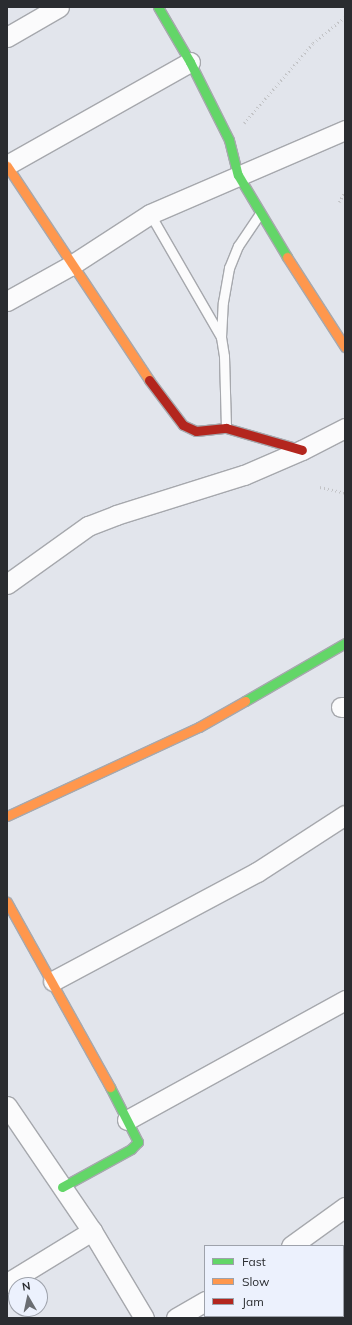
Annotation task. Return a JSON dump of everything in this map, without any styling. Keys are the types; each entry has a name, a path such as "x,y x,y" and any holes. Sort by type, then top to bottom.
{"street":[{"path":"7,37 59,7"},
{"path":"158,7 190,62 229,140 238,175 260,215 345,347"},
{"path":"190,62 7,166 70,266 130,356 183,424 196,431 226,428 302,450"},
{"path":"7,301 70,266 150,214 345,130"},
{"path":"7,584 88,526 116,514 244,475 302,450 345,428"},
{"path":"7,816 199,727 345,642"},
{"path":"53,981 257,872 345,815"},
{"path":"7,902 53,981 127,1120 138,1136 138,1142 131,1149 62,1188"},
{"path":"127,1120 345,1000"},
{"path":"7,1106 92,1231 144,1318"},
{"path":"292,1245 345,1207"},
{"path":"7,1283 92,1231"},
{"path":"176,1318 204,1302"}],"lane":[{"path":"150,214 221,337"},
{"path":"226,428 224,356 221,337 223,302 229,268 238,246 260,215"}],"path":[{"path":"229,140 313,43 345,17"},
{"path":"339,202 345,191"},
{"path":"320,487 345,493"}],"traffic: fast":[{"path":"158,7 190,62 229,140 238,175 287,257"},
{"path":"245,701 345,643"},
{"path":"62,1187 131,1149 138,1142 110,1087"}],"traffic: slow":[{"path":"7,166 149,380"},
{"path":"287,257 345,347"},
{"path":"7,816 199,727 245,701"},
{"path":"7,902 110,1087"}],"traffic: jam":[{"path":"149,380 183,425 196,431 226,428 302,450"}]}
